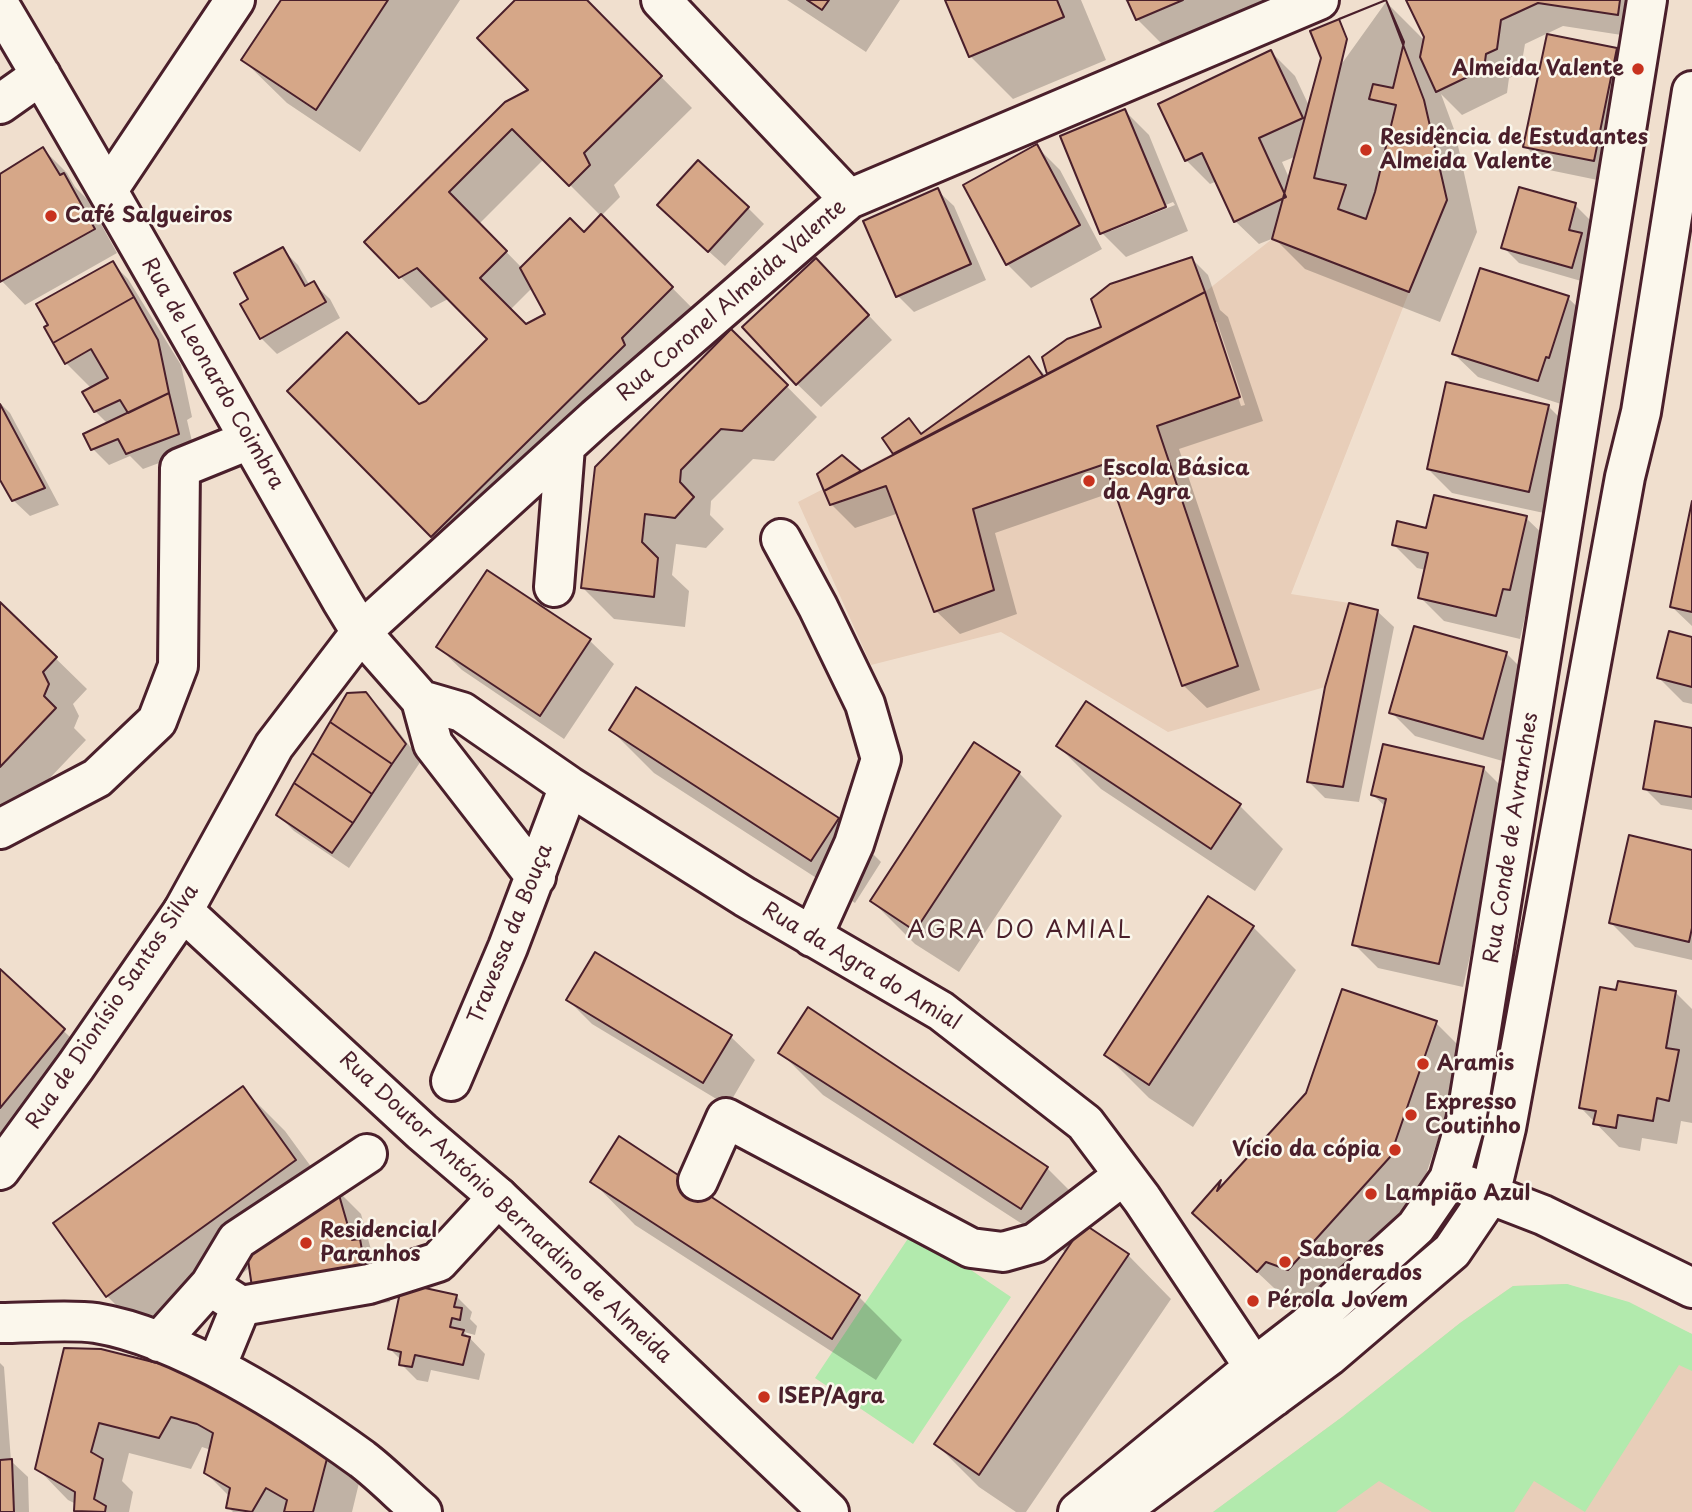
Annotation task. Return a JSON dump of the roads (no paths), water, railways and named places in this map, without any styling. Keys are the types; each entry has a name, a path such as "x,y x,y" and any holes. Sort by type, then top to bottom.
{"street":[{"path":"108,190 235,0"},
{"path":"661,0 849,199"},
{"name":"Rua Coronel Almeida Valente","path":"361,632 565,447 849,199 1319,0"},
{"name":"Rua Conde de Avranches","path":"1118,1512 1263,1382 1306,1327 1416,1227 1449,1180 1466,1121 1647,0"},
{"name":"Rua de Leonardo Coimbra","path":"0,6 361,632"},
{"path":"0,104 41,75"},
{"name":"Rua Conde de Avranches","path":"1078,1512 1263,1382 1329,1356 1452,1251 1490,1195 1506,1128 1625,477 1641,412 1692,91"},
{"path":"0,829 97,778 158,721 178,666 180,468 249,440"},
{"path":"554,587 565,447"},
{"path":"781,539 818,607 864,704 881,760 854,844 812,937"},
{"path":"361,632 421,700 433,744 536,877"},
{"name":"Rua de Dionísio Santos Silva","path":"0,1170 183,911 274,746 361,632"},
{"name":"Rua da Agra do Amial","path":"421,700 462,712 569,786 745,897 940,1011 1086,1123 1142,1199 1263,1382"},
{"name":"Travessa da Bouça","path":"451,1081 536,877 569,786"},
{"name":"Rua Doutor António Bernardino de Almeida","path":"183,911 422,1132 498,1197 833,1510"},
{"path":"698,1181 726,1118 971,1248 1003,1252 1035,1243 1124,1175"},
{"path":"159,1342 210,1285 237,1240 368,1154"},
{"path":"1449,1180 1543,1215 1692,1288"},
{"path":"210,1285 241,1306 369,1284 438,1262 498,1197"},
{"path":"216,1367 241,1306"},
{"path":"0,1324 95,1323 159,1342 216,1367 277,1403 363,1460 422,1512"}],"place":[{"name":"Almeida Valente","path":"1638,69"},
{"name":"Residência de Estudantes Almeida Valente","path":"1366,150"},
{"name":"Café Salgueiros","path":"51,216"},
{"name":"Escola Básica da Agra","path":"1089,481"},
{"name":"Aramis","path":"1423,1064"},
{"name":"Expresso Coutinho","path":"1411,1115"},
{"name":"Vício da cópia","path":"1395,1150"},
{"name":"Lampião Azul","path":"1371,1194"},
{"name":"Residencial Paranhos","path":"306,1243"},
{"name":"Sabores ponderados","path":"1285,1262"},
{"name":"Pérola Jovem","path":"1253,1301"},
{"name":"ISEP/Agra","path":"764,1397"}],"district":[{"name":"AGRA DO AMIAL","path":"1020,932"}]}
